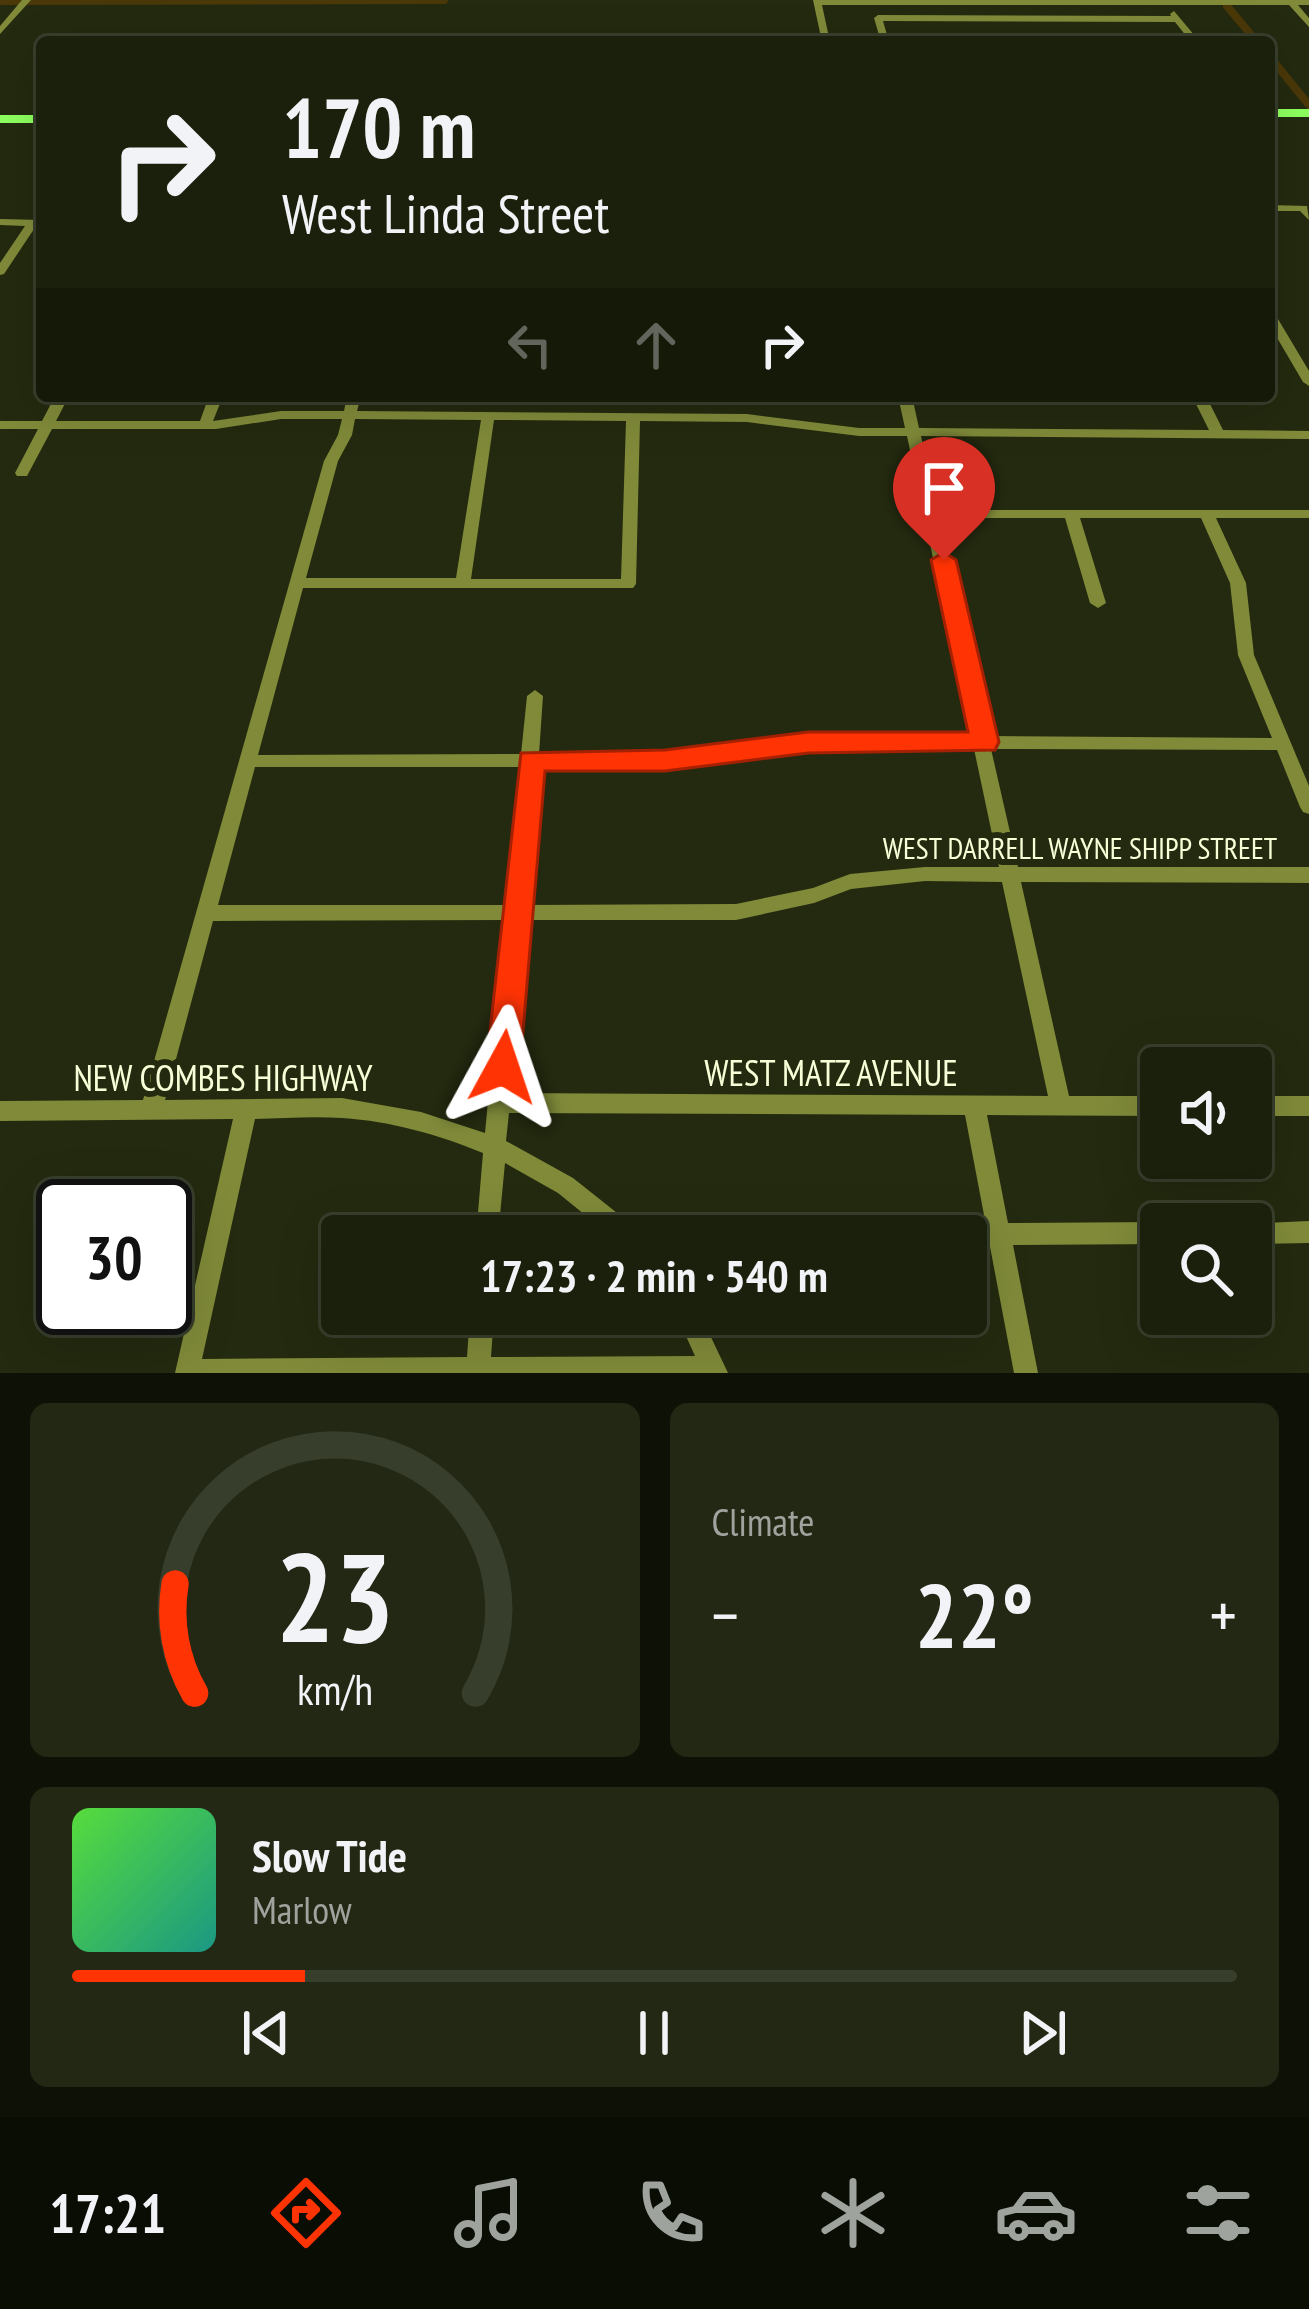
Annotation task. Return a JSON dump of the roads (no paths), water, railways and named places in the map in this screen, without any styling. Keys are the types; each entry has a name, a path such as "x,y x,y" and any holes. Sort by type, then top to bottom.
{"main road":[{"path":"1275,113 1309,113"},
{"path":"0,116 36,116"},
{"path":"1275,123 1309,123"}],"street":[{"path":"825,36 817,1 1309,2"},
{"path":"0,31 25,2"},
{"path":"1166,2 1191,36"},
{"path":"1291,2 1309,25"},
{"path":"883,36 878,18 1178,19"},
{"path":"1275,209 1306,212"},
{"path":"0,223 36,223"},
{"path":"0,272 36,226"},
{"path":"1275,324 1309,382"},
{"path":"22,473 59,402"},
{"path":"205,425 214,402"},
{"path":"906,402 1014,874 1061,1106"},
{"path":"1202,402 1218,434"},
{"path":"0,425 205,425 352,406 488,417 747,418 848,432 1309,435"},
{"path":"151,1112 331,461 352,406"},
{"path":"463,584 488,417"},
{"path":"298,583 628,584 633,417"},
{"path":"1071,513 1099,603"},
{"path":"1206,513 1238,583 1246,655 1309,807"},
{"path":"933,514 1309,514"},
{"path":"489,1215 535,696"},
{"path":"249,761 665,760 808,743 1284,744"},
{"name":"WEST DARRELL WAYNE SHIPP STREET","path":"208,913 736,912 867,879 1014,874 1309,875"},
{"name":"WEST MATZ AVENUE","path":"500,1103 1140,1106"},
{"path":"974,1106 1026,1373"},
{"path":"1272,1106 1309,1106"},
{"name":"NEW COMBES HIGHWAY","path":"0,1112 342,1108 383,1112 494,1144 563,1181 603,1215"},
{"path":"246,1112 187,1372 715,1370 698,1335"},
{"path":"1272,1233 1309,1232"},
{"path":"999,1234 1140,1233"},
{"path":"478,1371 481,1335"}],"waterway":[{"path":"0,1 444,0"},
{"path":"1227,6 1252,36"},
{"path":"1275,63 1309,105"}]}
